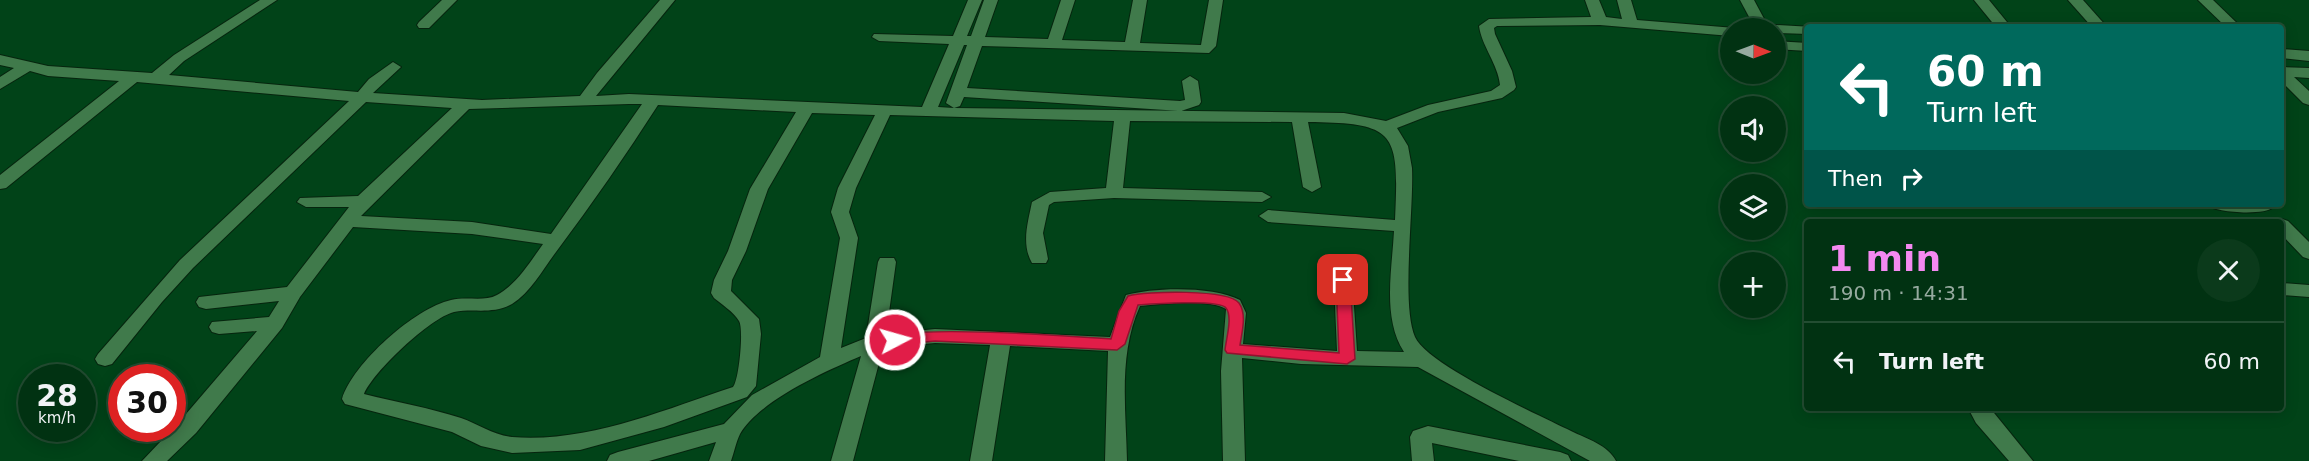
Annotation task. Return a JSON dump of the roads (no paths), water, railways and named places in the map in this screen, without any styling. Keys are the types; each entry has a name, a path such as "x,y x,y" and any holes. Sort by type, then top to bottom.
{"street":[{"path":"156,78 179,58 270,0"},
{"path":"424,26 450,0"},
{"path":"585,100 602,76 668,0"},
{"path":"951,112 975,0"},
{"path":"928,112 991,0"},
{"path":"1054,43 1068,0"},
{"path":"1132,46 1140,0"},
{"path":"879,37 1204,50 1209,46 1216,0"},
{"path":"1592,0 1600,21"},
{"path":"1624,0 1631,24"},
{"path":"1747,0 1757,18"},
{"path":"1981,0 2001,24"},
{"path":"2075,0 2097,24"},
{"path":"2205,0 2231,24"},
{"path":"1384,127 1434,108 1496,95 1508,87 1508,77 1487,36 1486,26 1494,22 1600,21 1720,31"},
{"path":"1786,29 1804,30"},
{"path":"1786,46 1804,47"},
{"path":"2284,54 2309,56"},
{"path":"0,60 26,67 132,78 156,78 465,104 653,100 807,108 1122,117 1181,111 1193,102 1190,81"},
{"path":"0,84 26,67"},
{"path":"105,359 130,333 148,306 197,253 362,97 374,82 393,67"},
{"path":"2284,73 2309,72"},
{"path":"2284,75 2309,100"},
{"path":"0,184 132,78"},
{"path":"957,92 1181,111 1299,118 1344,118 1372,122 1384,127 1396,137 1401,148 1403,226 1400,282 1403,333 1411,349 1422,360 1503,406 1594,452 1605,461"},
{"path":"653,100 555,240 506,300 493,304 456,305 444,308 404,337 356,386 352,399 457,424 489,440 512,445 580,442 656,421 740,392 747,379 751,334 749,319 721,293 723,280 737,251 759,189 807,108"},
{"path":"153,461 195,419 275,323 293,293 363,201 465,104"},
{"path":"829,361 849,238 840,212 847,188 885,110"},
{"path":"1114,193 1122,117"},
{"path":"1299,118 1312,187"},
{"path":"1039,259 1034,233 1041,202 1050,197 1114,193 1262,197"},
{"path":"306,202 363,201"},
{"path":"2263,207 2275,219"},
{"path":"1268,216 1403,226"},
{"path":"349,221 472,228 555,240"},
{"path":"2284,227 2309,254"},
{"path":"1342,261 1347,359"},
{"path":"842,461 875,342 887,262"},
{"path":"2284,289 2309,291"},
{"path":"207,302 293,293"},
{"path":"1116,461 1117,344 1127,311 1133,300 1205,298 1225,300 1233,306 1236,316 1232,350 1234,461"},
{"path":"219,327 275,323"},
{"path":"720,461 731,430 759,401 829,361 875,342 935,336 1117,344"},
{"path":"981,461 1001,340"},
{"path":"1232,350 1347,359 1422,360"},
{"path":"1980,411 2022,461"},
{"path":"618,461 731,430"},
{"path":"1423,461 1421,437 1428,434 1560,461"}]}
